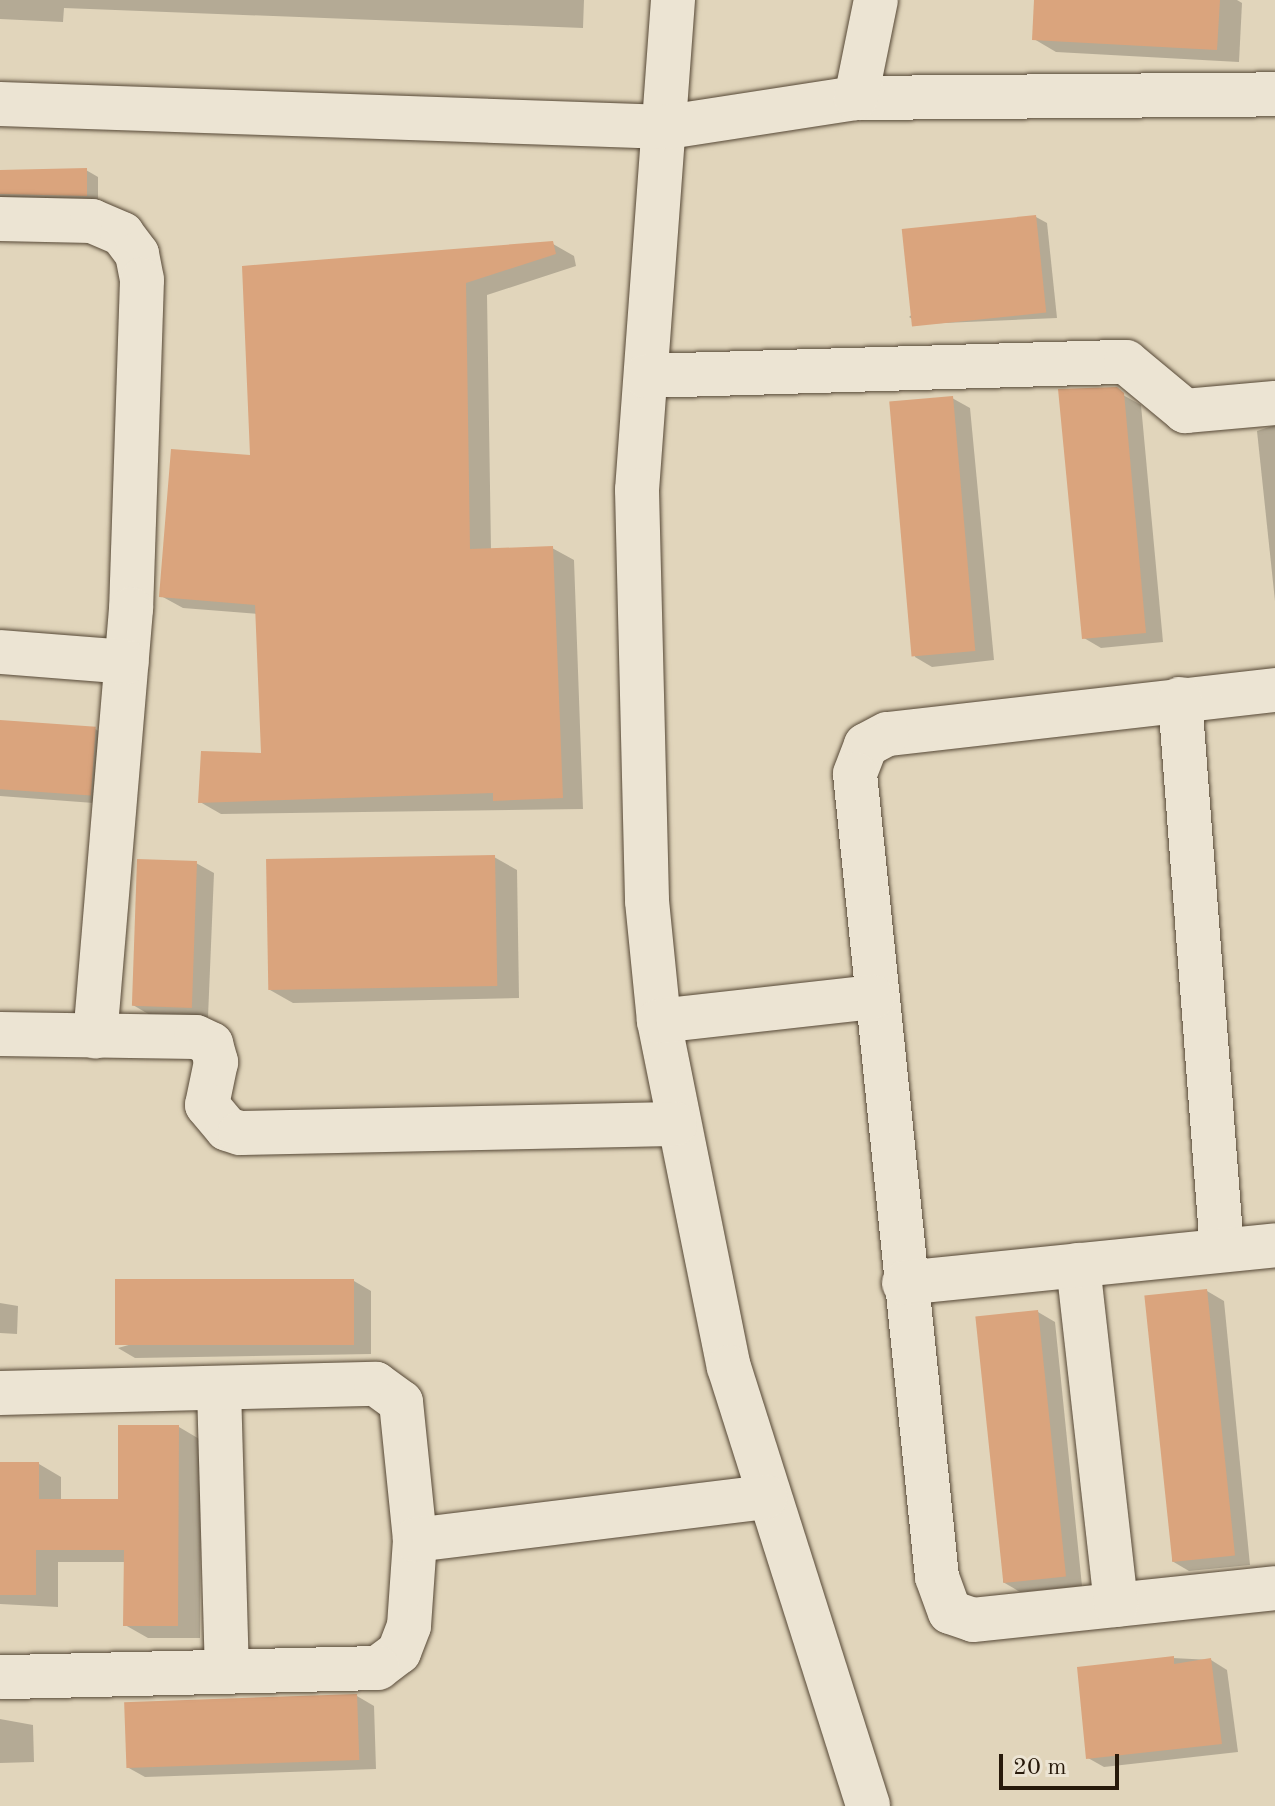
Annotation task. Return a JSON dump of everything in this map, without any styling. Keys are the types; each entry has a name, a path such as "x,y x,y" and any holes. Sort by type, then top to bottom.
{"street":[{"path":"673,0 668,127 637,490 647,901 659,1021 675,1124 765,1497 868,1806"},
{"path":"856,98 876,0"},
{"path":"0,104 668,127 856,98 1275,94"},
{"path":"0,219 92,221 122,234 137,254 141,364 127,662 95,1036"},
{"path":"646,376 1126,362 1185,411 1275,403"},
{"path":"0,652 127,662"},
{"path":"1275,690 887,734 866,745 855,774 873,997 937,1577 950,1612 973,1620 1275,1588"},
{"path":"1180,699 1222,1250"},
{"path":"659,1021 873,997"},
{"path":"0,1034 196,1037 211,1044 216,1062 207,1105 227,1129 240,1133 675,1124"},
{"path":"904,1283 1275,1245"},
{"path":"1078,1265 1116,1605"},
{"path":"0,1393 376,1384 393,1390 401,1402 415,1540 409,1626 399,1652 378,1668 0,1677"},
{"path":"219,1388 227,1672"},
{"path":"415,1540 765,1497"}],"building":[{"path":"1034,0 1220,0 1217,50 1032,40"},
{"path":"87,168 87,196 0,194 0,170"},
{"path":"1036,215 1046,312 912,327 902,229"},
{"path":"553,241 556,254 466,283 470,549 553,546 563,798 493,801 493,793 198,803 201,751 261,753 255,605 159,597 171,449 250,455 242,266"},
{"path":"1117,387 1124,393 1146,633 1082,639 1058,389"},
{"path":"953,396 975,651 912,657 889,402"},
{"path":"0,720 96,727 91,796 0,789"},
{"path":"495,855 497,986 268,990 266,859"},
{"path":"137,859 197,861 192,1008 132,1006"},
{"path":"115,1279 354,1279 354,1345 115,1345"},
{"path":"1207,1289 1235,1556 1172,1562 1144,1296"},
{"path":"1038,1310 1066,1577 1003,1583 975,1317"},
{"path":"118,1425 179,1425 178,1626 123,1626 124,1550 36,1550 36,1595 0,1595 0,1462 39,1462 39,1499 118,1499"},
{"path":"1174,1656 1174,1664 1211,1658 1222,1744 1086,1759 1077,1667"},
{"path":"357,1694 359,1760 126,1768 124,1702"}]}
